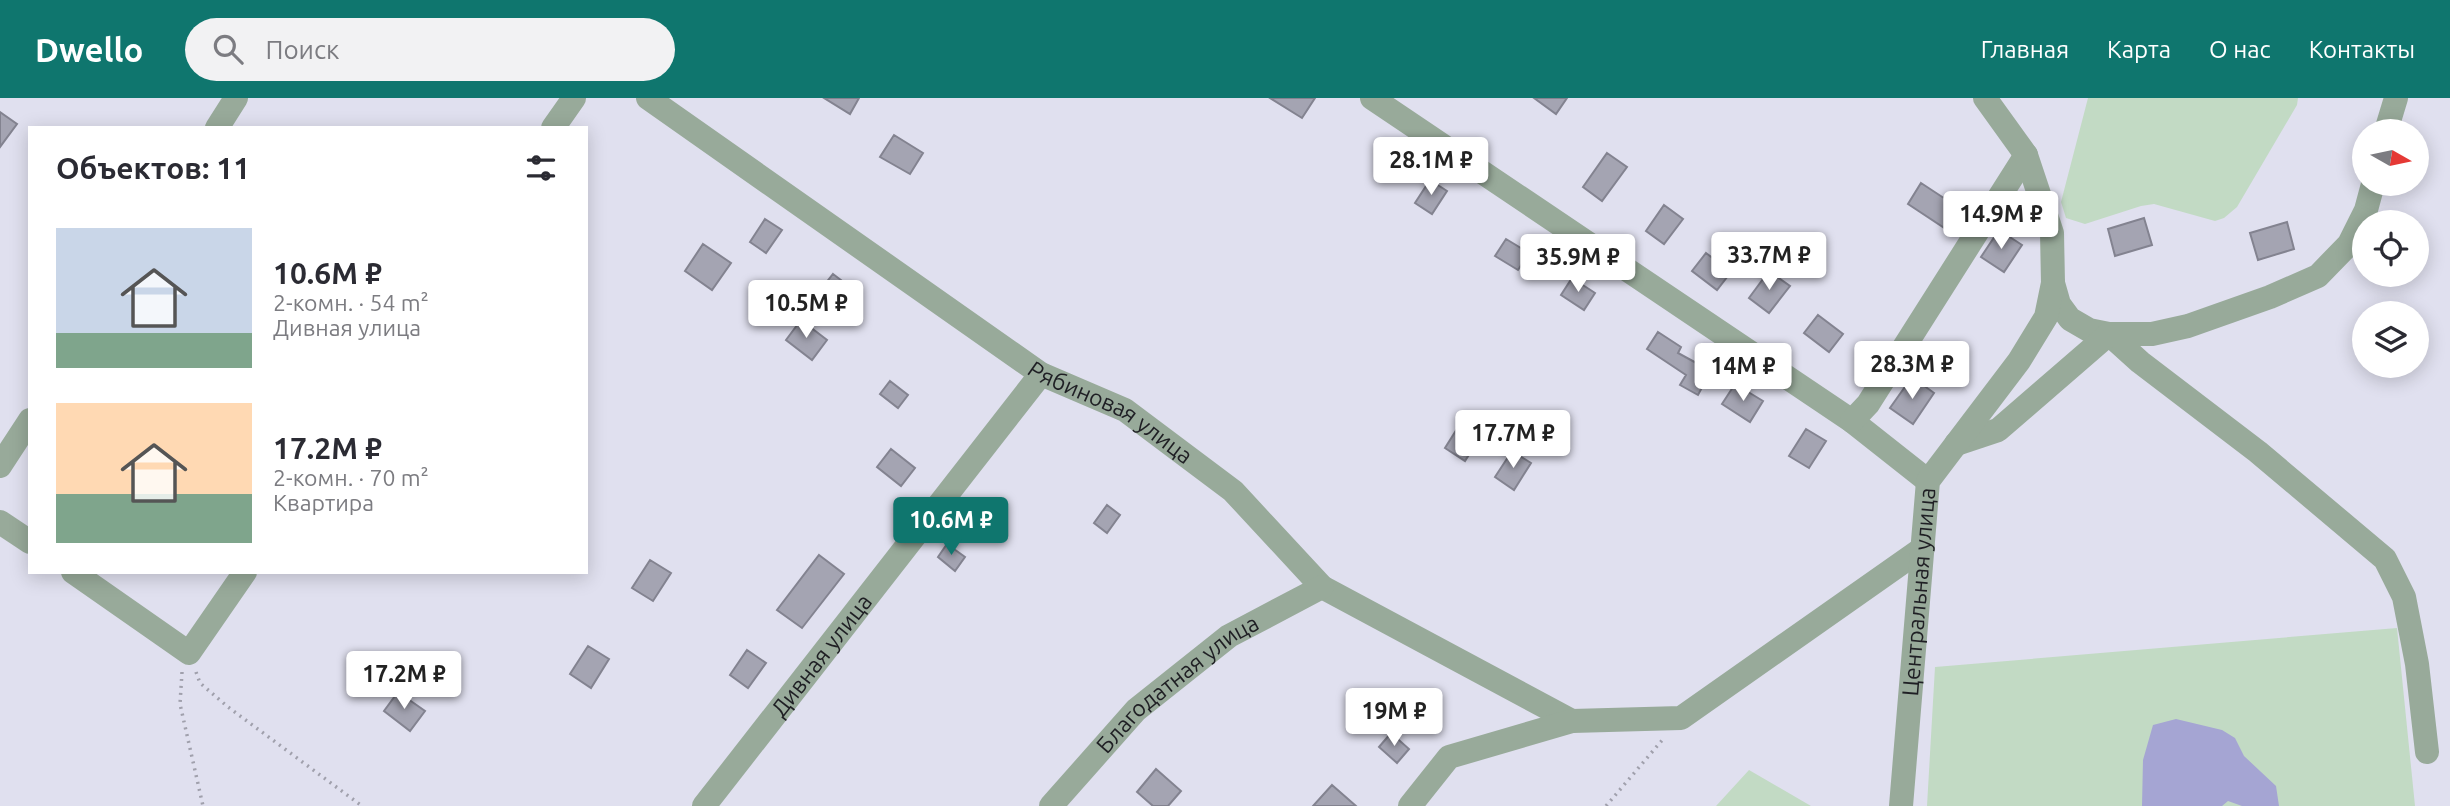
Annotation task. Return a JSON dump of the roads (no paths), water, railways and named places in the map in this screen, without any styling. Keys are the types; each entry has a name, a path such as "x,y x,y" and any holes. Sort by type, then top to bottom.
{"street":[{"path":"218,126 236,98"},
{"path":"554,126 574,98"},
{"name":"Рябиновая улица","path":"648,98 1041,374 1125,410 1233,491 1322,587 1572,721"},
{"path":"1372,98 1852,421 1928,481"},
{"name":"Центральная улица","path":"1900,806 1928,481 2019,361 2046,317 2053,283 2052,233 2026,156 1985,98"},
{"path":"2390,119 2396,98"},
{"path":"1852,421 1868,404 2026,156"},
{"path":"2053,283 2059,304 2070,319 2089,330 2109,334 2152,334 2188,326 2270,297 2318,276 2349,244 2366,210 2370,196"},
{"path":"1956,444 1998,430 2109,334"},
{"path":"2109,334 2140,362 2258,452 2385,559 2404,597 2417,664 2427,752"},
{"name":"Дивная улица","path":"704,806 1041,374"},
{"path":"0,467 28,423"},
{"path":"0,522 28,541"},
{"path":"1410,806 1449,757 1572,721 1681,718 1923,548"},
{"path":"76,574 189,653 244,574"},
{"name":"Благодатная улица","path":"1051,806 1136,710 1229,636 1322,587"}],"water":[{"path":"2176,719 2222,730 2235,738 2244,756 2276,786 2279,806 2242,806 2228,801 2222,806 2142,806 2143,760 2153,725"}]}
